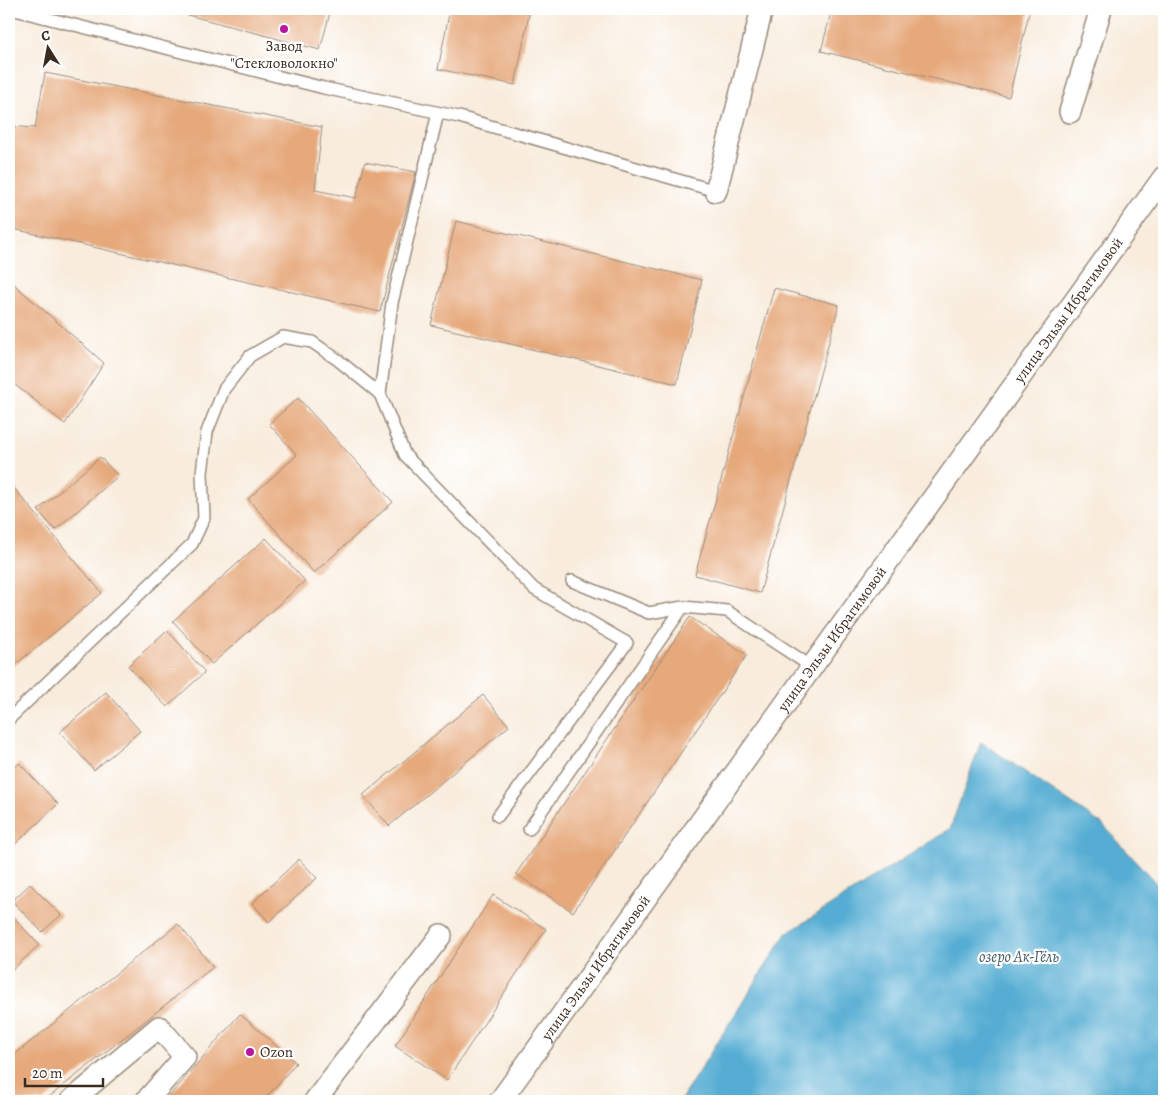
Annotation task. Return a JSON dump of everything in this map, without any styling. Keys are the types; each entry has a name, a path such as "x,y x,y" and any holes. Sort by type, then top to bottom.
{"street":[{"path":"716,191 762,9"},
{"path":"1070,112 1101,9"},
{"name":"улица Эльзы Ибрагимовой","path":"500,1101 1164,177"},
{"path":"315,1101 441,935"},
{"path":"71,1101 159,1028 186,1056 146,1101"}],"lane":[{"path":"11,9 324,88 459,117 716,191"},
{"path":"380,394 392,303 438,113"},
{"path":"9,719 192,544 204,518 202,473 207,432 224,390 250,356 283,337 312,342 380,394 405,455 534,589 627,643 498,816"},
{"path":"572,581 649,613 683,607 727,611 812,667"},
{"path":"529,829 683,607"}],"water":[{"name":"озеро Ак-Гёль","path":"981,742 1103,825 1164,892 1164,1101 680,1101 786,934 950,829"}],"building":[{"name":"Завод \"Стекловолокно\"","path":"165,9 331,9 320,50"},
{"path":"450,9 530,9 515,85 438,69"},
{"path":"832,9 1030,9 1009,97 821,51"},
{"path":"45,73 322,127 315,190 356,198 365,162 416,172 380,312 9,228 9,126 35,128"},
{"path":"456,221 702,280 677,384 431,325"},
{"path":"9,280 104,363 65,424 9,380"},
{"path":"774,288 839,305 760,593 695,575"},
{"path":"298,398 393,502 314,573 248,499 297,455 269,424"},
{"path":"100,457 118,476 55,530 38,510"},
{"path":"9,482 102,593 9,670"},
{"path":"266,538 305,581 212,664 173,621"},
{"path":"690,617 747,655 573,912 516,874"},
{"path":"167,630 205,672 167,707 128,666"},
{"path":"106,692 140,731 94,770 60,732"},
{"path":"483,695 509,726 389,826 363,795"},
{"path":"19,763 58,804 9,850 9,773"},
{"path":"299,859 317,878 269,922 252,903"},
{"path":"30,884 61,915 42,932 12,901"},
{"path":"493,895 546,929 447,1080 395,1046"},
{"path":"9,912 39,945 9,973"},
{"path":"178,924 213,967 44,1101 9,1101 9,1059"},
{"path":"240,1014 296,1063 263,1101 165,1101"}],"place":[{"name":"Завод \"Стекловолокно\"","path":"284,29"},
{"name":"Ozon","path":"250,1052"}]}
